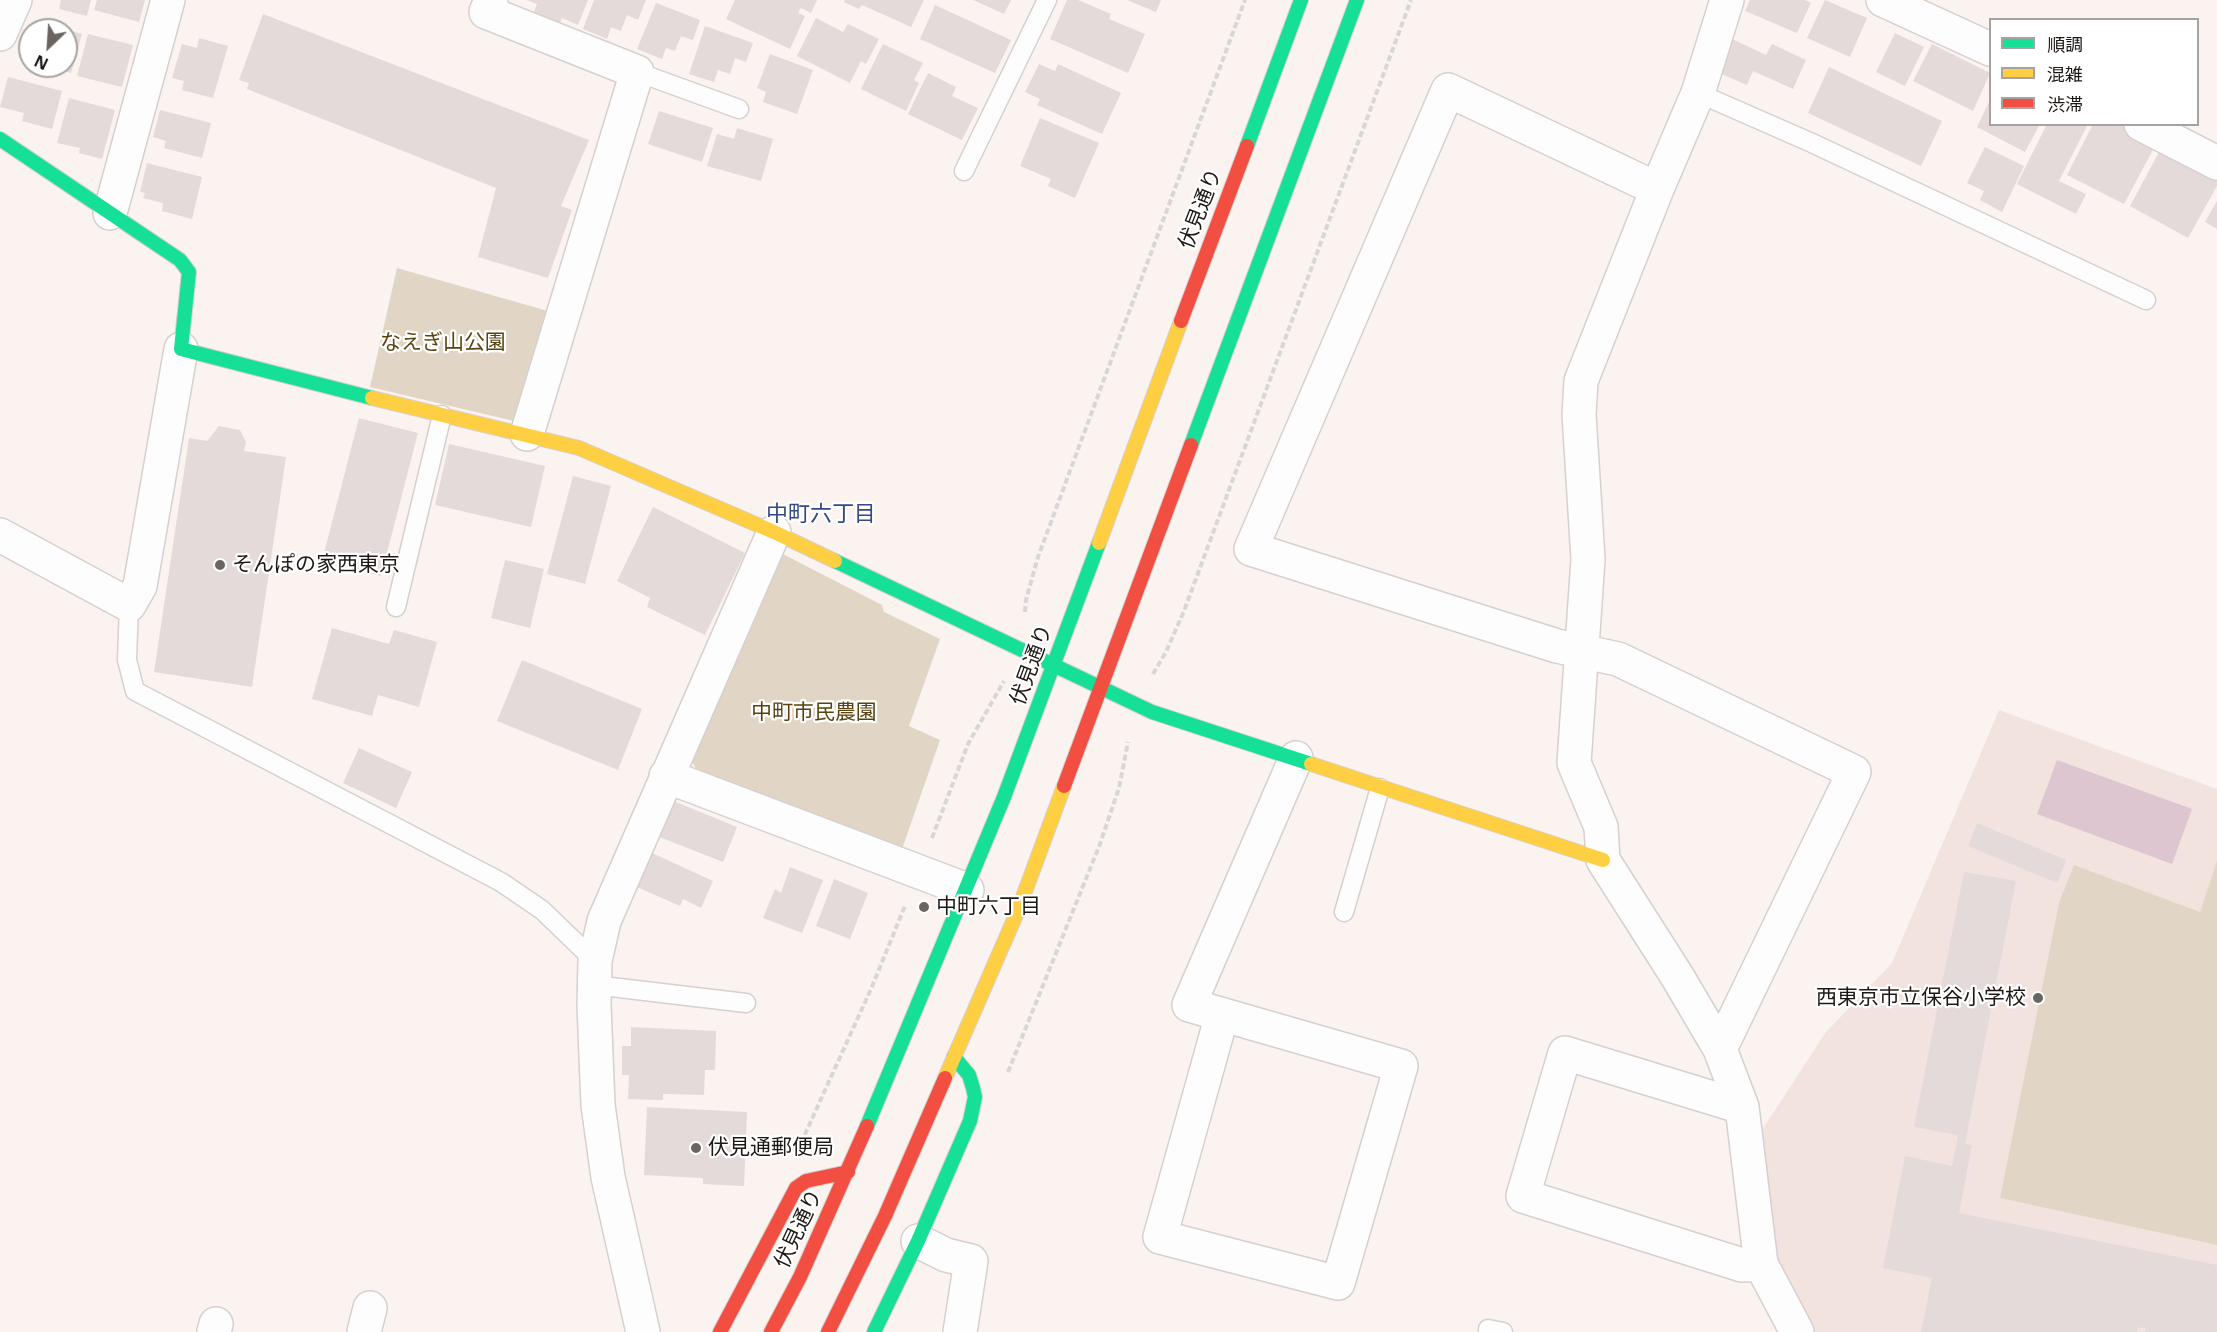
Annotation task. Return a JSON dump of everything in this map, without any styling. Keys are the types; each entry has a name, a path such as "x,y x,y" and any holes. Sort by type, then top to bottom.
{"main road":[{"name":"伏見通り","path":"771,1332 800,1277 848,1172 967,890 1054,666 1301,0"},
{"path":"828,1332 885,1216 1019,908 1357,0"},
{"path":"0,139 180,260 189,272 181,350 579,448 774,532 1152,712 1603,860"},
{"path":"874,1332 918,1241 970,1121 975,1098 969,1076 954,1057"},
{"path":"720,1332 796,1188 806,1181 848,1172"}],"street":[{"path":"0,34 15,0"},
{"path":"110,213 168,0"},
{"path":"491,0 486,12 638,72 527,434"},
{"path":"1727,0 1698,93 1657,189 1581,381 1579,414 1588,559 1574,763 1601,827 1603,860 1677,976 1720,1049 1742,1107 1761,1264 1797,1332"},
{"path":"1883,0 1989,50"},
{"path":"1657,189 1448,90 1251,549 1557,646 1618,659 1854,772 1720,1049"},
{"path":"2145,126 2217,163"},
{"path":"0,535 129,605 141,586 181,350"},
{"path":"643,1332 608,1177 598,1105 594,973 604,921 774,532"},
{"path":"1222,1015 1160,1237 1338,1282 1401,1066 1189,1005 1296,758"},
{"path":"666,776 967,890"},
{"path":"1742,1107 1565,1053 1523,1196 1742,1265 1761,1264"},
{"path":"918,1241 946,1255 971,1262 960,1332"}],"lane":[{"path":"964,171 1047,0"},
{"path":"638,72 739,109"},
{"path":"1698,93 1812,143 2146,300"},
{"path":"396,607 442,415"},
{"path":"129,605 127,660 135,691 501,882 542,910 594,973 746,1003"},
{"path":"1344,912 1380,788"},
{"path":"1488,1332 1488,1329 1503,1332"}],"path":[{"path":"1005,1082 1116,800 1135,703 1166,652 1185,611 1411,0"}],"shaded area":[{"name":"西東京市立保谷小学校","path":"1999,710 2217,789 2217,1332 1807,1332 1773,1265 1760,1133 1826,1032 1892,963"},
{"path":"2057,760 2192,809 2172,864 2037,814"}],"green space":[{"name":"なえぎ山公園","path":"397,268 548,311 518,422 370,387"},
{"name":"中町市民農園","path":"779,552 882,605 884,612 940,639 909,726 940,740 901,852 696,769 689,756"},
{"path":"2217,861 2217,1245 2000,1198 2059,903 2074,865 2200,912"}],"building":[{"path":"61,0 91,0 87,16 59,9"},
{"path":"97,0 145,0 139,22 94,10"},
{"path":"527,0 588,0 578,25 562,18 560,23 534,12 537,4"},
{"path":"594,0 646,0 638,20 627,15 621,31 611,27 607,39 583,29"},
{"path":"735,0 817,0 811,13 801,8 798,13 805,16 790,49 726,19"},
{"path":"845,0 924,0 911,27 862,5 859,9 844,2"},
{"path":"973,0 1011,0 1004,14"},
{"path":"1067,0 1078,0 1111,14 1109,19 1145,34 1128,73 1050,39"},
{"path":"1127,0 1161,0 1156,12"},
{"path":"1750,0 1805,0 1811,3 1797,33 1745,11"},
{"path":"1825,0 1867,18 1850,57 1807,38"},
{"path":"656,3 700,20 693,40 681,36 675,51 666,48 662,59 637,49"},
{"path":"935,5 1011,40 995,73 920,39"},
{"path":"263,14 589,140 561,206 572,210 548,278 478,257 496,188 247,89 249,83 239,80"},
{"path":"816,18 843,32 848,24 879,39 866,64 861,61 850,83 797,56"},
{"path":"705,26 753,43 746,62 735,58 730,74 718,70 714,82 689,74"},
{"path":"78,33 82,34 78,48"},
{"path":"1895,33 1924,47 1905,86 1876,72"},
{"path":"88,34 133,45 122,87 78,76"},
{"path":"199,38 228,46 213,98 182,90 184,81 172,78 182,44 197,48"},
{"path":"1732,39 1766,55 1772,44 1806,60 1793,89 1753,71 1747,85 1717,72"},
{"path":"883,44 923,63 914,80 919,83 906,111 861,89"},
{"path":"1932,44 1989,72 1973,111 1913,81"},
{"path":"770,54 813,70 797,114 763,102 766,92 757,88"},
{"path":"1039,64 1055,71 1058,64 1121,93 1102,134 1037,105 1040,99 1025,92"},
{"path":"1829,67 1942,121 1921,166 1808,113"},
{"path":"928,73 956,87 952,96 978,108 962,140 908,114"},
{"path":"8,77 62,91 52,129 22,121 24,113 0,107"},
{"path":"69,98 115,110 102,159 79,153 80,148 57,143"},
{"path":"1989,102 1989,126 2039,126 2025,152 1977,127"},
{"path":"160,110 211,123 202,158 164,148 166,141 153,137"},
{"path":"659,111 713,128 702,162 648,144"},
{"path":"1040,118 1099,143 1075,198 1048,186 1051,179 1020,166"},
{"path":"2046,126 2087,126 2059,181 2086,194 2076,214 2017,184"},
{"path":"2092,126 2124,126 2156,144 2124,204 2067,175"},
{"path":"737,128 773,139 761,181 707,166 717,134 734,139"},
{"path":"2164,143 2217,172 2217,186 2188,238 2130,206"},
{"path":"1985,147 2024,166 2002,212 1980,200 1984,191 1967,183"},
{"path":"147,163 202,177 192,219 162,211 163,203 143,198 145,193 140,192"},
{"path":"2217,201 2217,229 2205,222"},
{"path":"359,418 418,433 381,576 322,561"},
{"name":"そんぽの家西東京","path":"219,426 240,430 246,442 244,451 286,457 252,687 154,672 189,438 207,441"},
{"path":"449,444 545,466 531,527 435,505"},
{"path":"573,476 611,486 585,584 547,574"},
{"path":"653,507 745,553 705,635 647,607 650,598 617,581"},
{"path":"505,560 544,569 530,628 491,618"},
{"path":"332,628 389,644 394,630 437,642 419,707 378,695 372,716 312,699"},
{"path":"522,660 642,709 618,770 497,721"},
{"path":"359,748 412,772 396,808 343,783"},
{"path":"671,800 737,827 723,862 657,836"},
{"path":"1977,823 2066,860 2057,883 1968,846"},
{"path":"652,853 713,881 701,908 683,899 680,906 637,887"},
{"path":"790,867 823,880 802,933 763,918 775,889 781,893"},
{"path":"1964,872 2016,881 1965,1144 1972,1145 1959,1213 2217,1265 2217,1332 2145,1332 2146,1329 2138,1327 2137,1332 1921,1332 1932,1278 1883,1268 1905,1156 1952,1166 1958,1135 1914,1127"},
{"path":"834,879 868,893 850,939 816,926"},
{"path":"631,1027 716,1031 715,1070 705,1070 704,1095 663,1094 663,1100 628,1099 629,1075 622,1075 622,1046 631,1046"},
{"path":"647,1107 747,1112 744,1186 703,1184 703,1178 644,1175"}],"traffic: fast":[{"path":"1247,146 1301,0"},
{"path":"1191,445 1357,0"},
{"path":"0,139 180,260 189,272 181,349 372,398"},
{"path":"867,1126 1004,797 1099,543"},
{"path":"835,561 1152,712 1311,764"},
{"path":"874,1332 918,1241 970,1121 975,1097 973,1088 969,1075 954,1057"}],"traffic: slow":[{"path":"1099,543 1181,321"},
{"path":"372,398 579,448 774,532 835,561"},
{"path":"1311,764 1603,860"},
{"path":"945,1078 1019,908 1064,786"}],"traffic: jam":[{"path":"1181,321 1247,146"},
{"path":"1064,786 1191,445"},
{"path":"828,1332 885,1216 945,1078"},
{"path":"771,1332 800,1277 867,1126"},
{"path":"720,1332 796,1188 806,1181 848,1172"}],"place":[{"name":"そんぽの家西東京","path":"220,565"},
{"name":"中町六丁目","path":"924,907"},
{"name":"西東京市立保谷小学校","path":"2038,998"},
{"name":"伏見通郵便局","path":"696,1148"}],"district":[{"name":"中町六丁目","path":"821,515"}]}
